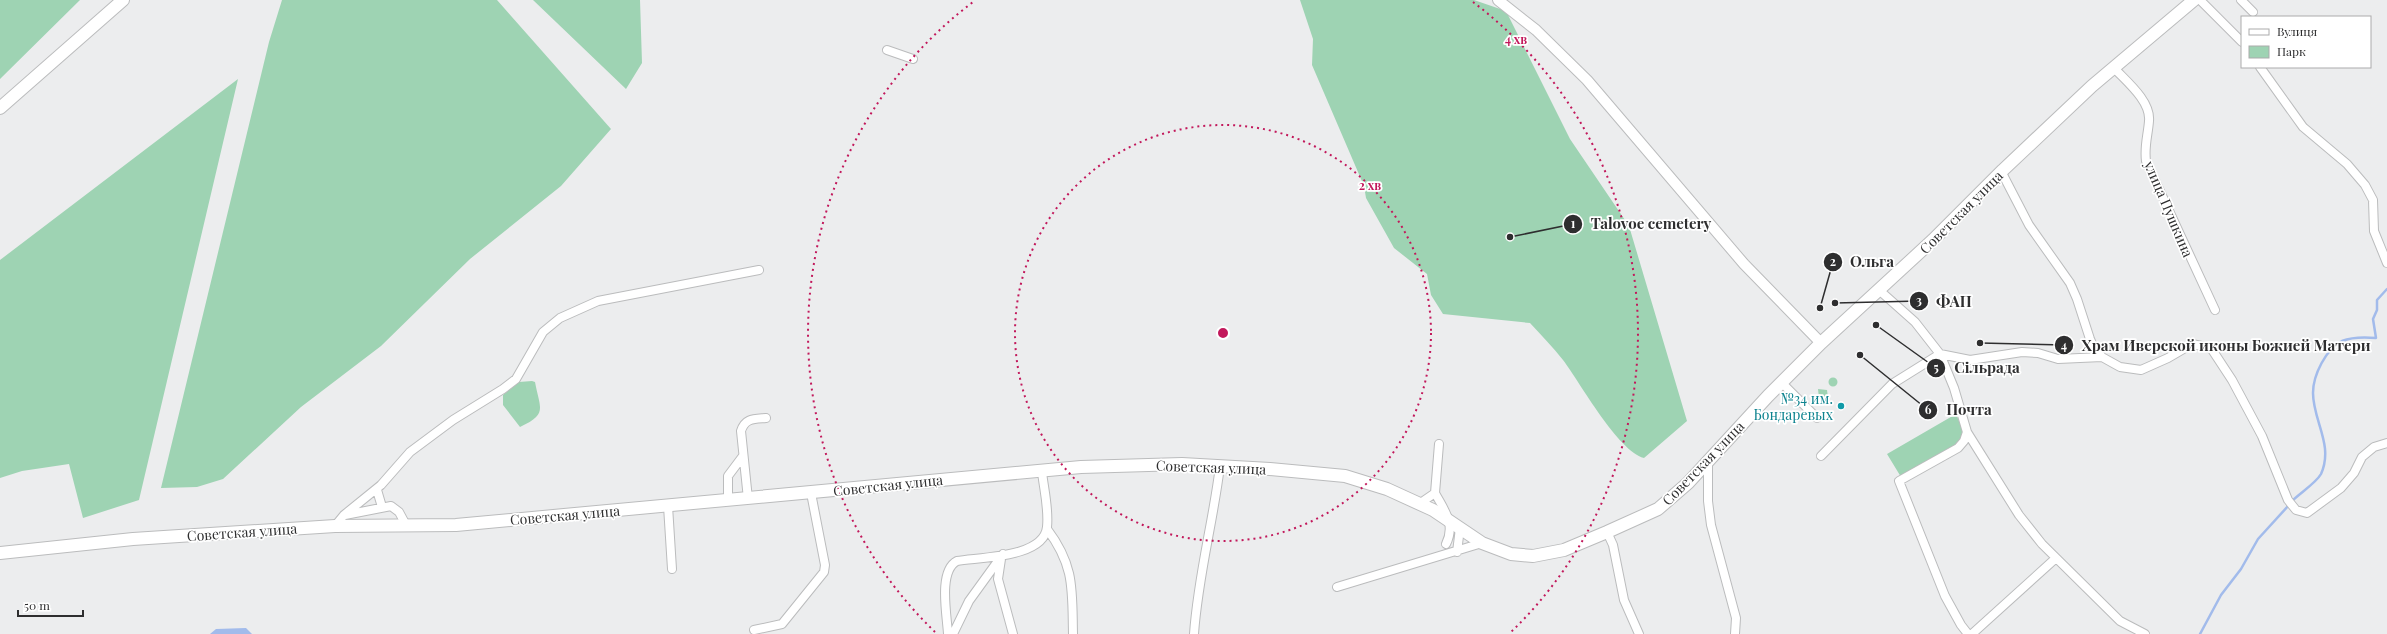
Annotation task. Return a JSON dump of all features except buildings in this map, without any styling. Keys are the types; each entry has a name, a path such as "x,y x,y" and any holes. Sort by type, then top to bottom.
{"main road":[{"path":"0,108 123,0"},
{"name":"Советская улица","path":"0,553 133,539 335,526 456,524 728,501 1042,472 1081,467 1182,464 1345,476 1387,488 1419,504 1482,543 1511,554 1533,556 1564,550 1658,509 1688,483 1708,460 1821,343 1933,240 2002,171 2114,68 2194,0"}],"street":[{"path":"1498,0 1536,30 1587,80 1744,264 1821,343"},
{"path":"2200,0 2241,41"},
{"path":"2241,0 2253,12"},
{"path":"888,50 913,59"},
{"name":"улица Пушкина","path":"2114,68 2148,109 2149,120 2144,146 2146,161 2215,310"},
{"path":"2261,68 2303,127 2347,164 2365,186 2373,200 2374,231 2387,263"},
{"path":"2002,171 2029,225 2070,283 2078,299 2094,348 2102,356 2120,367 2141,370 2168,358 2192,344 2211,348 2228,374 2262,436 2288,500 2294,508 2307,513 2322,504 2354,473 2362,457 2374,447 2387,443"},
{"path":"335,526 344,515 376,490 410,452 453,420 503,390 516,379 543,332 560,318 598,301 759,270"},
{"path":"1879,290 1915,322 1940,354 1954,388 1967,432 2019,515 2056,558 2120,621 2145,634"},
{"path":"2089,357 2094,348"},
{"path":"1821,456 1892,384 1940,354 1970,360 2022,352 2038,353 2058,359 2102,356"},
{"path":"1782,383 1817,418"},
{"path":"748,499 741,431 743,424 749,419 766,418"},
{"path":"1967,432 1964,441 1958,448 1898,481 1945,596 1968,634"},
{"path":"1439,444 1435,493 1455,525 1457,552"},
{"path":"728,501 728,476 735,464 743,456"},
{"path":"1708,460 1708,501 1711,525 1736,618 1735,634"},
{"path":"1194,634 1199,582 1214,513 1220,466"},
{"path":"1042,472 1047,529 1062,552 1071,574 1073,634"},
{"path":"376,490 382,507"},
{"path":"754,630 782,624 824,572 825,565 811,493"},
{"path":"1419,504 1435,493"},
{"path":"344,515 391,506 399,512 406,525"},
{"path":"668,506 672,569"},
{"path":"1446,544 1451,530 1455,525"},
{"path":"948,634 946,574 951,564 957,561 1029,550 1041,541 1047,529"},
{"path":"1607,532 1616,559 1624,600 1639,634"},
{"path":"1337,587 1457,552 1482,543"},
{"path":"953,634 969,601 1003,554"},
{"path":"1003,554 999,564 998,579 1013,634"},
{"path":"1972,634 2056,558"}],"green space":[{"path":"0,0 80,0 0,79"},
{"path":"282,0 497,0 611,129 561,186 470,259 381,346 301,407 223,479 197,487 161,488 269,42"},
{"path":"533,0 640,0 642,63 626,89"},
{"path":"1300,0 1474,0 1506,11 1570,139 1629,226 1687,421 1644,458 1634,453 1612,430 1600,415 1563,360 1530,323 1443,314 1431,295 1427,274 1394,248 1366,198 1364,186 1312,65 1313,39"},
{"path":"238,79 139,500 83,518 69,464 22,471 0,478 0,260"},
{"path":"1833,377 1838,382 1833,387 1828,382"},
{"path":"519,382 535,382 540,410 535,418 520,427 503,405 503,395"},
{"path":"1818,389 1827,390 1828,398 1819,398"},
{"path":"1956,414 1964,433 1957,446 1901,477 1887,454"}],"water":[{"path":"246,628 252,634 210,634 216,629"}],"waterway":[{"path":"2292,501 2319,477 2324,463 2324,443 2316,413 2313,393 2315,378 2318,371 2326,356 2342,341 2367,337 2376,338 2373,319 2377,310 2377,300 2387,289"},
{"path":"2200,634 2221,595 2241,569 2258,539 2289,505"}],"place":[{"name":"Talovoe cemetery","path":"1510,237"},
{"name":"ФАП","path":"1835,303"},
{"name":"Ольга","path":"1820,308"},
{"name":"Сільрада","path":"1876,325"},
{"name":"Храм Иверской иконы Божией Матери","path":"1980,343"},
{"name":"Почта","path":"1860,355"},
{"name":"№34 им. Бондаревых","path":"1841,406"}]}
